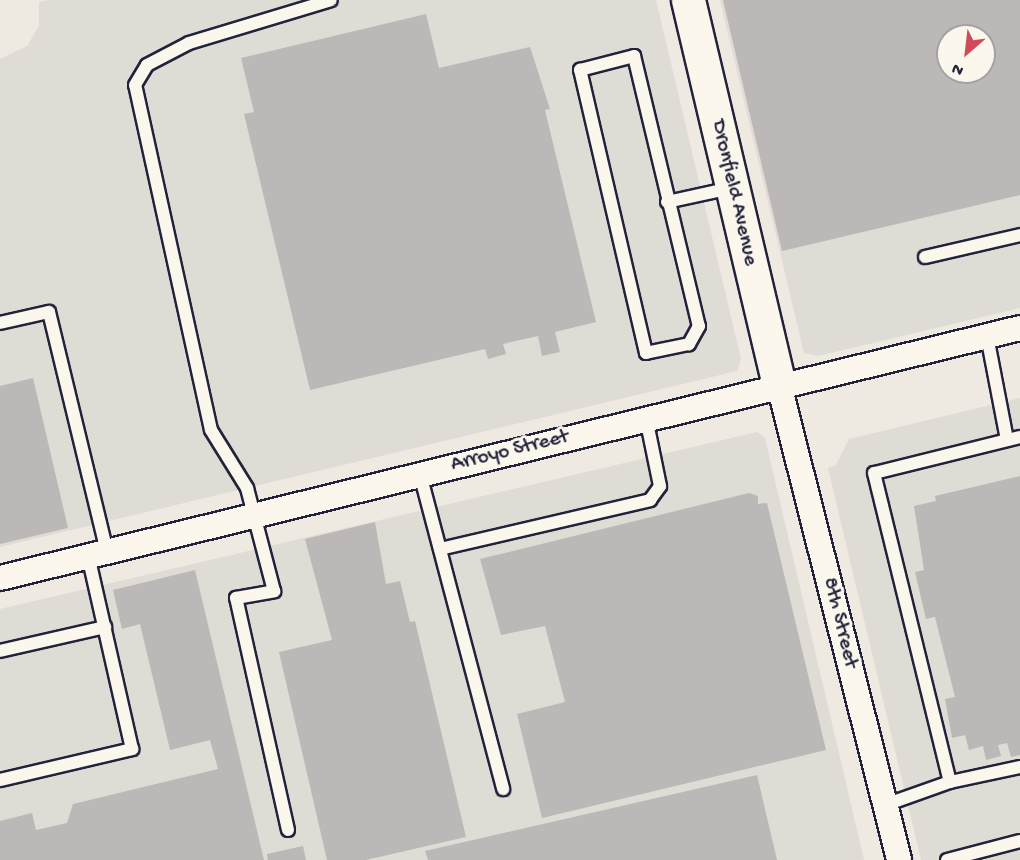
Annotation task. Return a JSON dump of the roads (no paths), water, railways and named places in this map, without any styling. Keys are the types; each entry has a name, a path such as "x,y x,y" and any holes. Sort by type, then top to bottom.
{"street":[{"name":"Dronfield Avenue","path":"688,0 779,385"},
{"name":"Arroyo Street","path":"0,578 779,385 1020,328"},
{"name":"8th Street","path":"779,385 899,860"}],"lane":[{"path":"288,830 236,598 274,591 257,514 211,430 135,85 147,65 189,43 331,0"},
{"path":"634,57 667,202 699,326 688,344 646,353 580,70 634,57"},
{"path":"667,202 732,188"},
{"path":"925,257 1020,235"},
{"path":"0,323 50,312 98,554 105,627 132,748 0,780"},
{"path":"987,336 1007,440"},
{"path":"440,549 650,500 660,486 646,418"},
{"path":"950,782 874,473 1020,437"},
{"path":"420,474 503,789"},
{"path":"0,651 105,627"},
{"path":"885,805 950,782 1020,767"},
{"path":"947,860 1020,841"}]}
